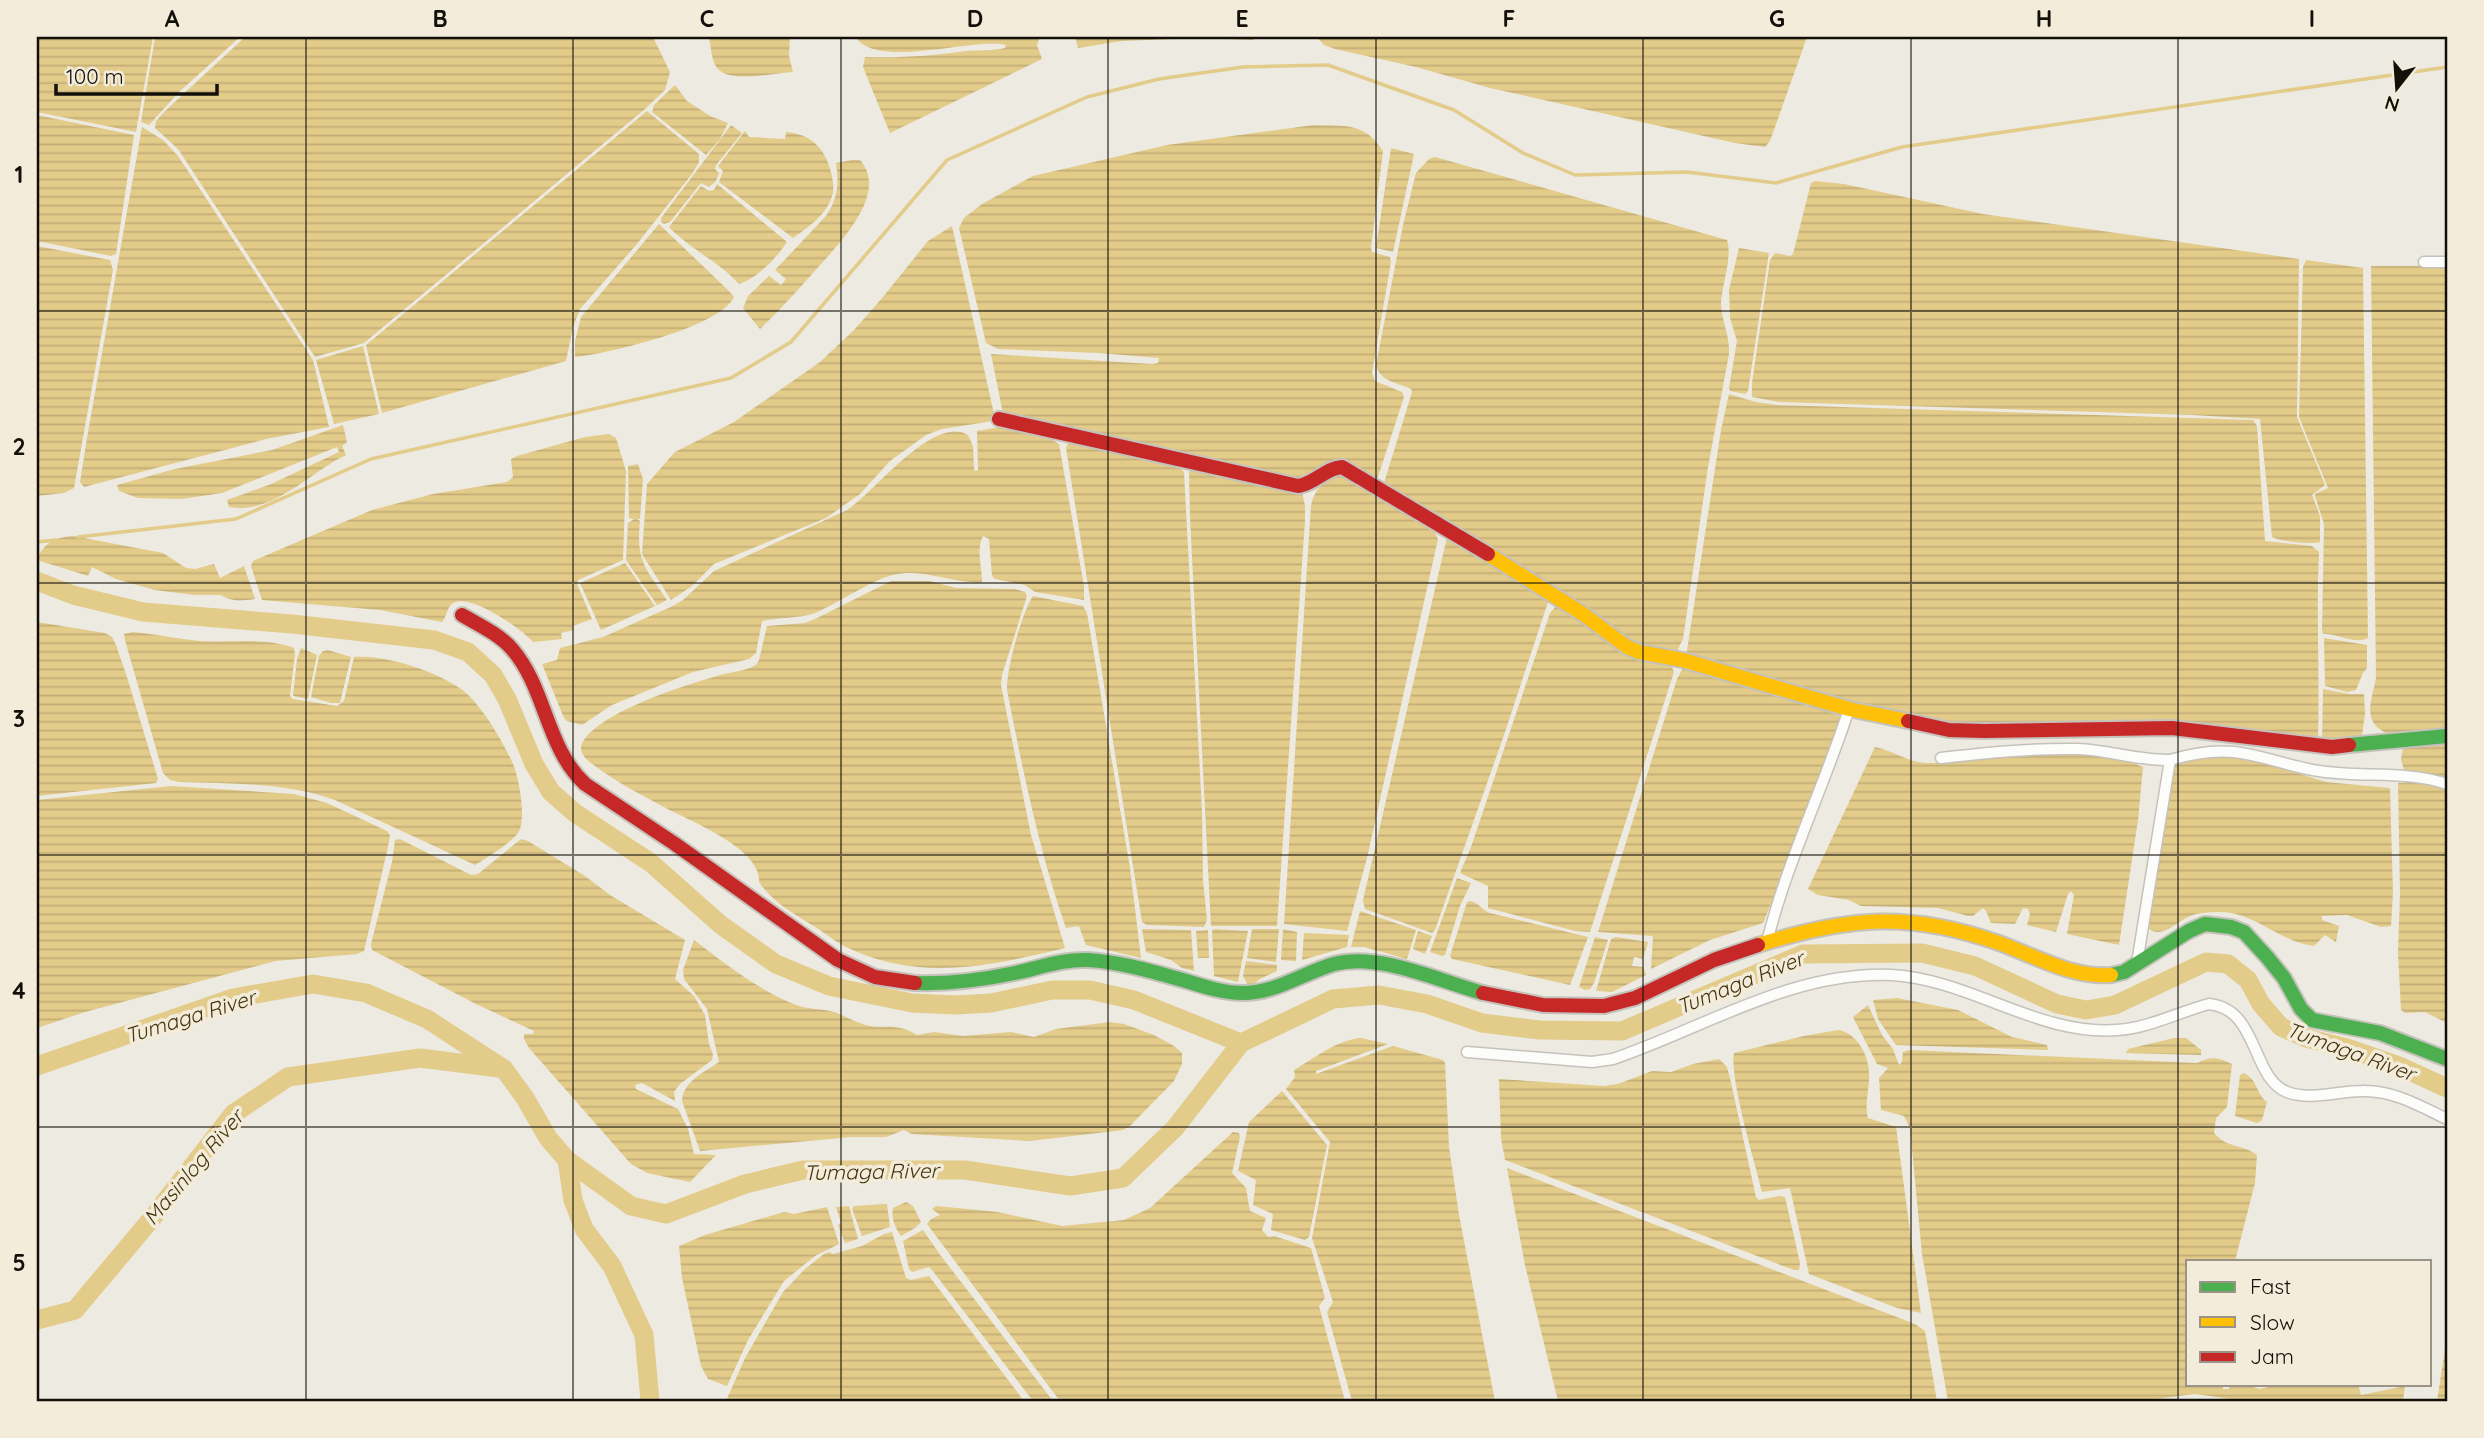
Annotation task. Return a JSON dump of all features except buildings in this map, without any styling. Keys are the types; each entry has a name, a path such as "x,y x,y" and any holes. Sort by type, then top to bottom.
{"street":[{"path":"2424,262 2447,262"},
{"path":"999,419 1298,486 1305,486 1326,470 1342,467 1560,599 1627,647 1639,652 1683,660 1849,709 1950,730 2172,728 2332,747 2447,736"},
{"path":"462,615 492,632 513,650 527,672 569,766 586,785 693,857 742,895 833,958 874,976 904,981 971,980 1057,962 1091,959 1213,989 1252,993 1325,967 1359,961 1409,971 1487,994 1546,1004 1597,1007 1616,1004 1725,955 1767,942 1838,926 1886,920 1948,929 1973,935 2081,974 2112,976 2124,972 2204,923 2244,932 2284,978 2301,1009 2312,1020 2380,1033 2447,1059"},
{"path":"1767,942 1791,860 1836,750 1849,709"},
{"path":"1941,758 2076,749 2170,760 2233,752 2318,771 2415,776 2447,784"},
{"path":"2137,963 2170,760"},
{"path":"1467,1052 1592,1062 1614,1059 1734,1009 1810,983 1854,976 1890,975 1941,982 2044,1020 2078,1029 2130,1029 2182,1011 2209,1004 2219,1005 2238,1017 2274,1082 2286,1092 2388,1093 2447,1119"}],"shaded area":[{"path":"37,37 153,37 136,132 37,112"},
{"path":"155,37 240,37 179,92 149,125 141,122"},
{"path":"245,37 653,37 670,72 665,90 645,109 364,343 315,357 178,149 155,128 156,121 165,111"},
{"path":"709,37 790,37 789,56 793,72 744,77 726,74 714,63"},
{"path":"856,37 1040,37 1037,45 1042,59 890,133 863,67 865,57 1000,49 1006,45 883,51 867,46"},
{"path":"1075,37 1255,37 1253,40 1199,38 1122,41 1078,48"},
{"path":"1317,37 1807,37 1770,141 1765,147 1735,143 1490,88 1416,67 1335,49 1324,45"},
{"path":"675,85 687,101 710,116 728,123 720,139 706,155 652,112 654,105"},
{"path":"647,111 699,154 699,162 637,244 580,309 566,361 382,413 366,345"},
{"path":"37,115 134,135 116,254 111,256 37,241"},
{"path":"731,125 742,133 716,165 715,169 719,173 716,181 709,187 701,183 670,222 661,222 661,218"},
{"path":"1313,125 1344,126 1361,130 1383,151 1371,248 1372,252 1390,257 1391,262 1372,373 1375,381 1402,392 1404,397 1375,486 1342,464 1308,482 1003,414 991,354 1152,364 1158,363 1159,358 998,349 986,343 959,228 964,218 982,204 1033,176 1167,145"},
{"path":"142,127 163,140 178,156 313,360 329,427 266,439 84,487 80,482 87,438"},
{"path":"745,131 749,137 785,139 786,132 795,133 810,139 825,156 832,179 832,196 815,221 793,238 719,182 723,171 718,166"},
{"path":"1391,148 1414,154 1393,252 1376,248"},
{"path":"1435,157 1727,240 1729,255 1721,305 1729,354 1708,467 1683,639 1676,653 1644,652 1385,489 1384,483 1412,392 1411,389 1381,375 1376,365 1403,225 1416,173 1429,159"},
{"path":"860,160 868,174 869,189 856,221 833,251 760,329 743,308 748,296 769,276 781,285 786,279 775,270 830,209 837,191 836,163"},
{"path":"1815,181 1844,184 1983,214 2299,259 2297,417 2325,485 2312,495 2320,516 2320,542 2296,542 2272,537 2260,419 1779,402 1752,397 1770,260 1775,253 1790,256 1793,254 1811,183"},
{"path":"717,184 787,242 766,267 739,284 669,227 701,186 709,191 714,190"},
{"path":"659,224 734,297 725,308 708,319 686,328 636,345 575,357 575,341 581,317"},
{"path":"952,226 995,418 993,421 942,429 926,435 890,461 860,494 826,518 714,564 692,586 671,600 642,554 647,484 675,452 734,422 820,362 854,330 928,241"},
{"path":"37,246 110,260 113,270 74,488 64,493 37,496"},
{"path":"1739,248 1769,253 1748,391 1745,394 1730,391 1729,388 1737,341 1730,318 1729,290"},
{"path":"2306,260 2363,268 2368,638 2363,640 2323,634 2322,630 2324,524 2315,494 2328,488 2299,417 2303,267"},
{"path":"2371,266 2447,266 2447,736 2416,738 2383,732 2376,726 2370,712 2376,678"},
{"path":"363,346 379,414 334,424 316,360"},
{"path":"1729,394 1778,405 2253,420 2257,426 2265,541 2312,546 2319,552 2318,740 2201,731 1943,729 1686,657"},
{"path":"343,425 347,442 342,446 346,455 276,499 261,505 229,507 227,500 271,484 339,452 337,447 222,493 182,499 138,498 119,491 117,485 175,469 272,450"},
{"path":"1000,427 1046,436 1059,444 1084,586 1084,600 1035,592 1025,585 995,579 992,576 989,539 983,536 980,552 982,582 919,573 889,576 815,613 762,621 756,653 749,659 693,672 612,705 582,725 564,718 542,664 557,660 560,648 603,637 673,606 714,571 847,510 904,458 938,435 954,431 968,435 973,446 974,468 975,471 978,470 977,431"},
{"path":"609,434 616,438 626,471 623,560 578,580 577,584 592,619 573,626 574,630 561,633 562,639 533,642 495,614 461,601 451,605 442,622 380,610 262,600 251,566 253,561 372,510 433,494 507,482 513,477 511,459 517,456 585,437"},
{"path":"1069,442 1177,465 1184,472 1207,920 1204,927 1147,925 1142,922 1066,448"},
{"path":"638,464 643,479 640,519 637,519 640,521 639,546 644,564 667,600 657,605 626,560 628,523 634,519 629,518 628,466"},
{"path":"1192,469 1302,492 1305,506 1277,926 1211,926 1190,518 1189,472"},
{"path":"1338,474 1428,528 1438,539 1367,858 1347,931 1284,924 1311,505 1320,486"},
{"path":"73,536 163,553 186,568 195,569 214,564 220,578 244,566 255,599 237,600 221,595 155,590 116,579 92,567 88,576 37,560 51,542"},
{"path":"1447,537 1548,602 1503,738 1432,933 1365,909 1363,900"},
{"path":"625,563 655,606 601,630 580,583"},
{"path":"891,581 930,581 956,588 1015,589 1025,592 1027,596 1001,685 1031,835 1065,948 954,968 927,968 872,957 841,944 778,902 759,882 757,870 749,858 721,836 621,783 592,764 583,754 581,748 587,736 600,724 623,711 674,690 756,665 767,626 805,623"},
{"path":"1033,596 1083,606 1087,613 1130,868 1141,958 1086,945 1079,926 1066,928 1056,899 1032,810 1007,690 1016,642"},
{"path":"1557,605 1628,655 1671,665 1674,672 1590,932 1575,931 1488,908 1488,886 1460,873 1550,613"},
{"path":"37,622 105,633 112,637 158,779 156,783 37,796"},
{"path":"133,632 200,641 271,643 294,648 290,696 293,699 337,706 344,701 354,657 394,661 424,670 450,682 468,695 483,713 498,734 513,764 522,809 518,833 475,865 335,800 316,794 258,785 170,780 163,773 125,640 124,634"},
{"path":"2324,638 2367,645 2367,668 2356,690 2347,692 2325,686"},
{"path":"301,648 317,655 308,699 293,696 297,659"},
{"path":"328,650 351,657 340,703 311,697 319,656"},
{"path":"1684,666 1838,713 1842,723 1825,774 1763,923 1710,940 1651,969 1653,936 1598,932 1677,679"},
{"path":"2323,689 2364,694 2365,714 2361,742 2322,743"},
{"path":"2447,743 2447,779 2404,770 2401,759 2403,748"},
{"path":"1875,747 1926,763 2063,753 2090,754 2143,767 2138,820 2119,945 2067,934 2074,895 2071,891 2056,932 2027,925 2030,914 2028,909 2023,908 2015,924 1991,923 1983,908 1973,916 1968,916 1938,908 1861,906 1849,900 1818,895 1808,889"},
{"path":"2215,755 2255,760 2326,782 2390,788 2393,893 2391,926 2381,927 2347,915 2322,916 2322,920 2339,926 2336,942 2325,935 2314,946 2289,939 2254,921 2230,913 2193,915 2163,931 2152,931 2147,927 2170,766"},
{"path":"2398,783 2447,785 2447,1023 2425,1012 2405,1013 2401,1010 2398,953"},
{"path":"171,786 294,794 327,803 387,831 390,835 388,847 364,951 357,954 276,961 85,1012 37,1028 37,800"},
{"path":"400,839 471,875 478,874 521,839 528,841 685,940 675,979 694,996 705,1015 712,1060 680,1084 674,1092 675,1101 642,1083 635,1085 636,1089 678,1109 688,1129 694,1154 716,1155 690,1182 647,1173 631,1164 529,1048 524,1034 533,1034 534,1031 372,950 371,944 395,840"},
{"path":"1457,878 1471,883 1460,906 1445,955 1442,956 1430,952"},
{"path":"1471,901 1490,913 1588,937 1570,985 1452,959 1450,956 1467,902"},
{"path":"1360,911 1416,930 1407,959 1364,947 1351,947"},
{"path":"1142,929 1191,930 1194,971 1146,952"},
{"path":"1214,929 1248,931 1238,982 1214,976"},
{"path":"1252,929 1279,929 1276,962 1247,958"},
{"path":"1283,929 1297,932 1296,961 1281,960"},
{"path":"1208,930 1209,958 1198,958 1196,931"},
{"path":"1418,931 1432,936 1425,954 1413,949"},
{"path":"1304,933 1349,935 1347,947 1302,960"},
{"path":"1595,937 1608,940 1594,983 1590,989 1585,990 1579,987"},
{"path":"1616,937 1648,942 1643,959 1634,957 1632,966 1643,967 1646,975 1612,992 1596,991 1611,939"},
{"path":"694,940 744,977 784,1000 803,1007 834,1012 875,1027 901,1028 917,1035 934,1032 963,1036 1011,1032 1034,1037 1056,1029 1110,1022 1154,1035 1174,1046 1182,1053 1182,1064 1174,1081 1123,1130 1030,1141 912,1134 904,1130 886,1137 851,1137 700,1151 682,1101 683,1094 690,1083 719,1062 707,1009 684,979 683,970"},
{"path":"1246,961 1277,965 1277,971 1251,986 1243,976"},
{"path":"1897,998 1958,1010 2012,1037 2047,1045 2048,1050 1896,1045 1878,1019 1873,1000"},
{"path":"1868,1005 1899,1065 1903,1052 1909,1050 2197,1063 2214,1058 2232,1064 2227,1107 2216,1118 2214,1133 2225,1142 2257,1155 2255,1183 2235,1260 2186,1260 2186,1386 2223,1386 2223,1389 2229,1389 2229,1386 2250,1386 2260,1389 2271,1386 2359,1386 2361,1395 2405,1386 2403,1401 2244,1401 2195,1394 2140,1401 1948,1401 1922,1254 1910,1128 1904,1116 1881,1110 1879,1078 1888,1068 1877,1064 1853,1017"},
{"path":"1838,1030 1856,1040 1867,1059 1868,1118 1896,1127 1921,1313 1897,1308 1809,1274 1790,1188 1762,1192 1735,1081 1734,1053"},
{"path":"1361,1038 1388,1044 1316,1071 1316,1074 1393,1046 1443,1060 1445,1063 1449,1147 1459,1215 1495,1401 1352,1401 1327,1312 1333,1302 1312,1238 1330,1142 1286,1089 1295,1077 1294,1070 1334,1046"},
{"path":"2174,1038 2186,1038 2201,1050 2201,1055 2126,1053 2128,1049"},
{"path":"1719,1059 1727,1067 1730,1078 1756,1197 1759,1200 1785,1197 1800,1263 1799,1270 1505,1160 1501,1138 1499,1079 1604,1086 1618,1084 1652,1071 1671,1072"},
{"path":"2244,1073 2252,1079 2267,1102 2262,1120 2257,1123 2235,1116 2240,1075"},
{"path":"1282,1091 1327,1145 1309,1237 1305,1240 1271,1230 1273,1214 1253,1205 1256,1180 1238,1171 1249,1122"},
{"path":"1233,1132 1239,1133 1240,1137 1232,1173 1246,1188 1250,1211 1266,1218 1262,1230 1268,1237 1274,1236 1311,1248 1325,1298 1319,1306 1345,1401 1060,1401 927,1224 940,1215 932,1209 936,1206 998,1212 1062,1226 1124,1220 1150,1208"},
{"path":"1507,1168 1915,1324 1925,1331 1937,1401 1558,1401 1525,1265"},
{"path":"906,1202 913,1206 921,1222 901,1236 894,1223 893,1208"},
{"path":"887,1204 890,1227 862,1236 852,1209 854,1206"},
{"path":"849,1206 858,1239 845,1243 838,1225 841,1223 836,1207"},
{"path":"827,1207 839,1244 815,1256 784,1281 748,1340 727,1386 708,1379 701,1366 682,1278 679,1246 705,1235 784,1212 794,1214"},
{"path":"923,1230 1053,1401 1033,1401 929,1267 912,1272 909,1269 903,1241"},
{"path":"892,1232 906,1278 911,1280 929,1276 1024,1401 726,1401 745,1358 783,1292 806,1268 824,1254 862,1246"},
{"path":"2447,1336 2447,1401 2437,1401"}],"waterway":[{"path":"78,537 236,519 371,459 731,378 791,342 947,160 1087,97 1159,79 1243,67 1328,65 1454,110 1523,153 1575,175 1687,172 1776,183 1902,147 2447,67"},
{"path":"37,542 56,540"},
{"name":"Tumaga River","path":"37,581 73,595 143,612 292,624 434,640 468,652 493,675 507,699 534,764 551,792 575,813 651,863 721,925 776,964 829,986 912,1003 956,1005 991,1003 1052,990 1090,990 1134,1000 1241,1043"},
{"name":"Tumaga River","path":"37,1066 233,998 313,984 366,993 427,1019 504,1069 525,1098 548,1138 567,1160 631,1206 666,1214 745,1184 803,1170 965,1170 1070,1186 1123,1178 1175,1128 1241,1043 1333,999 1379,995 1427,1004 1482,1023 1540,1030 1622,1031 1803,954 1922,953 1975,966 2057,1004 2086,1010 2115,1005 2206,962 2228,964 2248,980 2261,1004 2281,1027 2306,1038 2347,1048 2399,1066 2447,1088"},
{"name":"Masinlog River","path":"37,1320 75,1310 153,1217 233,1114 288,1077 420,1058 499,1068"},
{"path":"567,1160 573,1200 584,1229 612,1266 644,1335 650,1401"}],"traffic: fast":[{"path":"2349,745 2447,736"},
{"path":"2111,975 2124,972 2189,931 2205,924 2231,927 2244,932 2267,957 2284,978 2301,1009 2312,1020 2380,1033 2447,1059"},
{"path":"915,983 978,980 1060,962 1088,960 1125,965 1215,989 1243,993 1267,990 1334,964 1352,961 1389,965 1483,993"}],"traffic: slow":[{"path":"1488,554 1583,614 1627,647 1639,652 1683,660 1849,709 1908,721"},
{"path":"1758,945 1821,928 1907,922 1966,933 2068,970 2111,975"}],"traffic: jam":[{"path":"999,419 1298,486 1342,467 1488,554"},
{"path":"462,615 489,630 512,649 532,681 562,753 585,784 675,844 838,960 875,977 915,983"},
{"path":"1908,721 1949,730 1984,731 2172,728 2332,747 2349,745"},
{"path":"1483,993 1543,1005 1604,1006 1635,998 1714,960 1758,945"}]}
